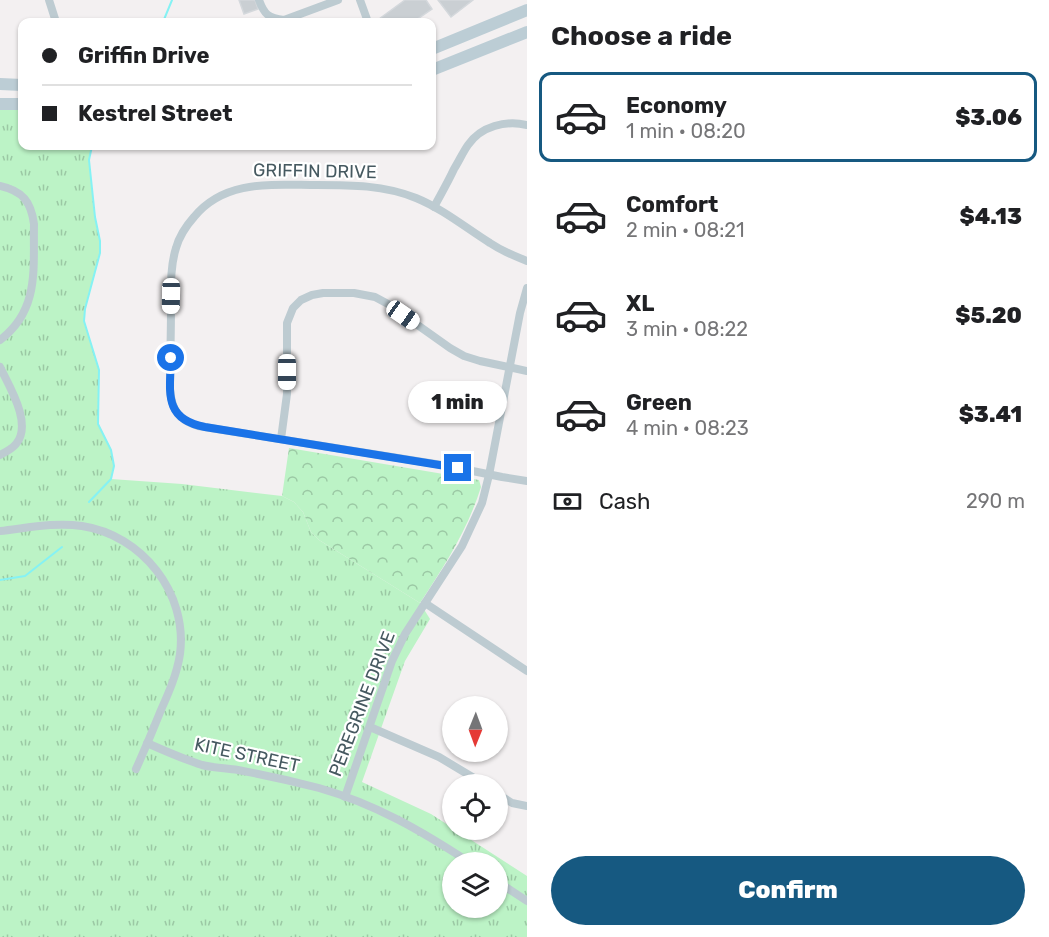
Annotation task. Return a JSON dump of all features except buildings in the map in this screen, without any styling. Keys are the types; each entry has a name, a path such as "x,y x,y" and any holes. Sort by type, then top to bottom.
{"street":[{"path":"49,0 55,18"},
{"path":"259,0 263,12 274,18"},
{"path":"289,18 338,0"},
{"path":"360,0 367,18"},
{"path":"436,47 527,10"},
{"path":"436,68 527,32"},
{"path":"0,84 18,85"},
{"path":"0,104 18,104"},
{"path":"434,207 467,146 476,136 502,124 527,125"},
{"name":"GRIFFIN DRIVE","path":"281,439 198,426 184,421 174,407 170,390 172,265 175,249 193,218 214,199 248,186 357,185 379,188 409,195 434,207 489,243 527,261"},
{"path":"0,186 22,195 33,213 34,224 31,294 21,320 0,340"},
{"name":"PEREGRINE DRIVE","path":"345,797 396,651 457,555 482,503 520,312 527,288"},
{"path":"527,371 472,359 457,353 375,297 354,293 312,295 297,304 288,318 287,394 281,439 527,481"},
{"path":"0,367 21,412 22,429 21,437 16,444 0,455"},
{"path":"0,531 68,525 98,529 118,538 145,557 170,592 177,610 180,651 173,681 136,769"},
{"path":"425,603 527,670"},
{"path":"369,727 412,744 467,774"},
{"name":"KITE STREET","path":"147,743 184,759 296,782 345,797 402,821 454,852"},
{"path":"508,800 527,806"},
{"path":"508,889 527,901"}],"green space":[{"path":"0,105 18,105 18,150 91,150 89,160 100,253 84,321 99,370 98,424 111,450 114,466 111,479 182,484 282,496 294,502 303,512 311,532 319,540 420,603 430,619 405,661 362,782 442,821 442,840 471,840 490,852 442,852 442,918 508,918 508,864 527,876 527,937 0,937"},
{"path":"289,448 479,480 481,487 462,533 420,603 319,540 311,532 303,512 294,502 282,496"}],"waterway":[{"path":"165,18 172,0"},
{"path":"89,502 111,479 114,466 111,450 98,424 99,370 84,321 100,253 89,160 91,150"},
{"path":"0,580 25,576 62,547"}],"route":[{"path":"171,358 172,401 180,417 191,424 458,468"}]}
